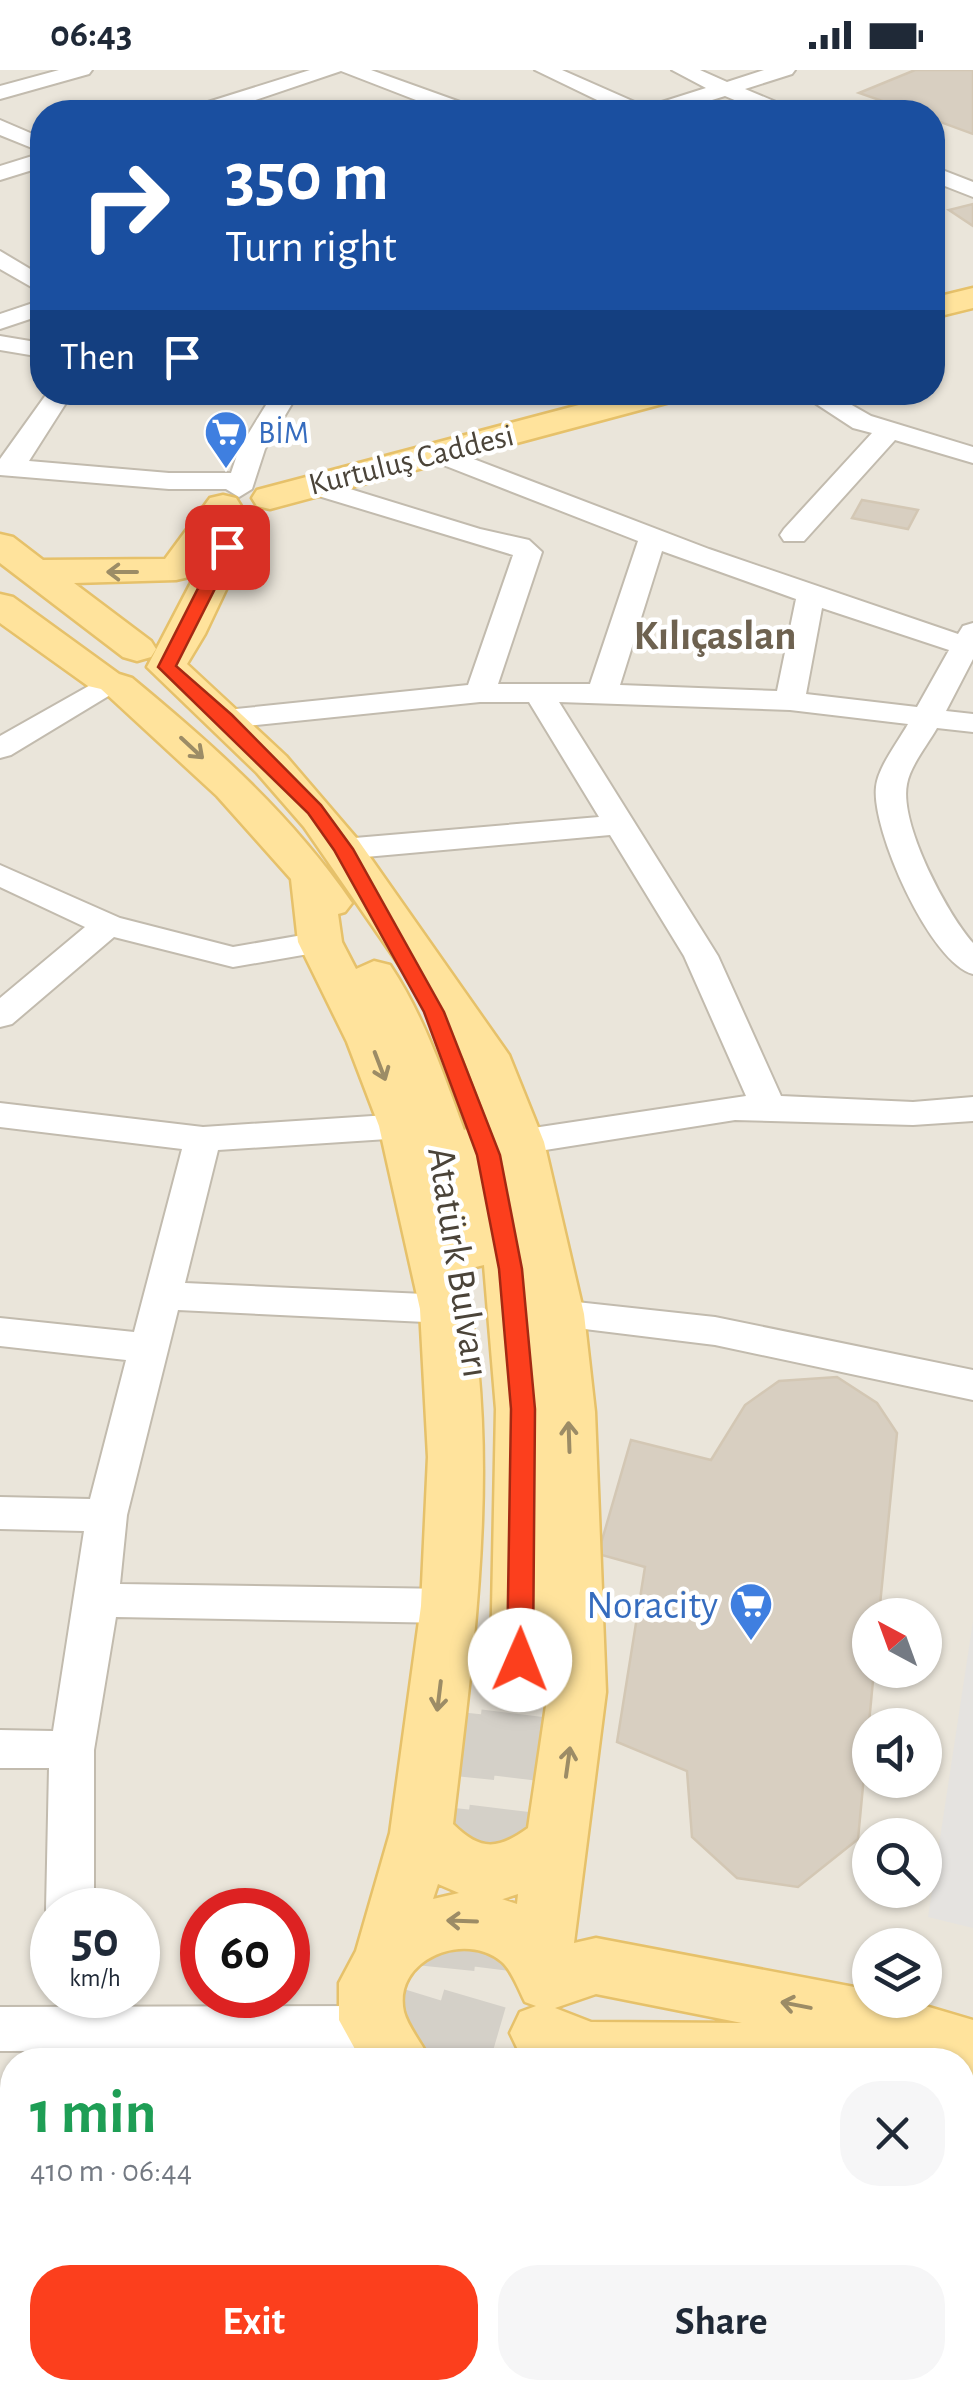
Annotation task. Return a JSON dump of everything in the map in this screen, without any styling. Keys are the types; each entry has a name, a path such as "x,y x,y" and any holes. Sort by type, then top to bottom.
{"main road":[{"path":"945,305 973,298"},
{"path":"945,323 973,316"},
{"path":"139,656 176,568 244,494 565,405"},
{"name":"Kurtuluş Caddesi","path":"244,494 311,484 621,405"},
{"path":"139,656 244,494"},
{"name":"Atatürk Bulvarı","path":"0,545 139,656 226,719 314,809 352,934 406,1037 453,1168 479,1337 482,1520 475,1652"},
{"path":"34,570 130,573 176,568"},
{"name":"Atatürk Bulvarı","path":"0,605 139,656 186,742 268,820 328,863 434,1012 488,1155 510,1269 523,1409 520,1660"},
{"path":"328,863 320,942 370,1042 403,1126 446,1309 455,1457 450,1606 422,1833 388,1952"},
{"path":"328,863 486,1055 520,1142 558,1314 568,1412 577,1692 534,2025"},
{"path":"422,1833 444,1858 465,1869 485,1873 527,1866 557,1842"},
{"path":"383,2048 369,2002 374,1975 388,1952 403,1937 423,1926 468,1920 510,1932 534,2025 581,2048"}],"street":[{"path":"0,93 82,70"},
{"path":"247,100 331,70"},
{"path":"351,70 433,100"},
{"path":"545,70 611,100"},
{"path":"682,70 748,100"},
{"path":"691,100 785,70"},
{"path":"0,127 30,141"},
{"path":"0,173 30,164"},
{"path":"945,179 973,190"},
{"path":"0,258 30,278"},
{"path":"0,322 30,312"},
{"path":"0,344 30,348"},
{"path":"5,468 51,405"},
{"path":"5,468 169,480 244,494 252,448 279,405"},
{"path":"833,405 862,422 973,455"},
{"path":"930,443 973,430"},
{"path":"794,534 890,431"},
{"path":"438,453 652,540 810,598 969,639 891,784 894,826 944,930 973,964"},
{"path":"311,484 366,504 519,546 528,552 480,692"},
{"path":"602,693 652,540"},
{"path":"790,702 810,598"},
{"path":"0,748 139,656"},
{"path":"226,719 480,692 538,692 790,702 973,723"},
{"path":"538,692 701,956 768,1106"},
{"path":"328,863 621,825"},
{"path":"0,875 108,925 233,957 320,942"},
{"path":"0,1016 108,925"},
{"path":"520,1142 691,1114 768,1106 929,1116 973,1110"},
{"path":"0,1115 203,1138 403,1126"},
{"path":"929,1116 973,1129"},
{"path":"70,1888 72,1750 97,1600 106,1515 203,1138"},
{"path":"162,1296 446,1309"},
{"path":"558,1314 735,1332 973,1385"},
{"path":"0,1332 149,1348"},
{"path":"0,1513 106,1515"},
{"path":"97,1600 450,1606"},
{"path":"0,1749 72,1750"},
{"path":"0,2030 44,2018"},
{"path":"128,2018 383,2048"}],"shaded area":[{"path":"0,70 973,70 973,2048 0,2048"},
{"path":"973,1621 973,1928 928,1917 929,1908 942,1908 942,1825"}],"building":[{"path":"915,70 973,70 973,134 945,124 945,100 879,100 859,93"},
{"path":"973,204 973,226 949,210"},
{"path":"862,500 918,510 908,529 852,518"},
{"name":"Noracity","path":"837,1377 877,1403 897,1433 881,1598 852,1598 852,1688 872,1688 870,1708 852,1708 852,1798 862,1798 860,1818 852,1818 852,1844 798,1887 737,1878 692,1837 687,1771 617,1742 645,1567 598,1554 631,1440 711,1460 745,1405 779,1381"}],"tunnel":[{"path":"421,2048 441,1982 475,1652"},
{"path":"460,2048 480,1981 520,1660"}],"place":[{"name":"BİM","path":"226,470"},
{"name":"Noracity","path":"751,1642"}],"district":[{"name":"Kılıçaslan","path":"715,634"}],"route":[{"path":"227,547 167,667 226,719 314,809 343,849 434,1012 488,1155 510,1269 523,1409 520,1660"}]}
